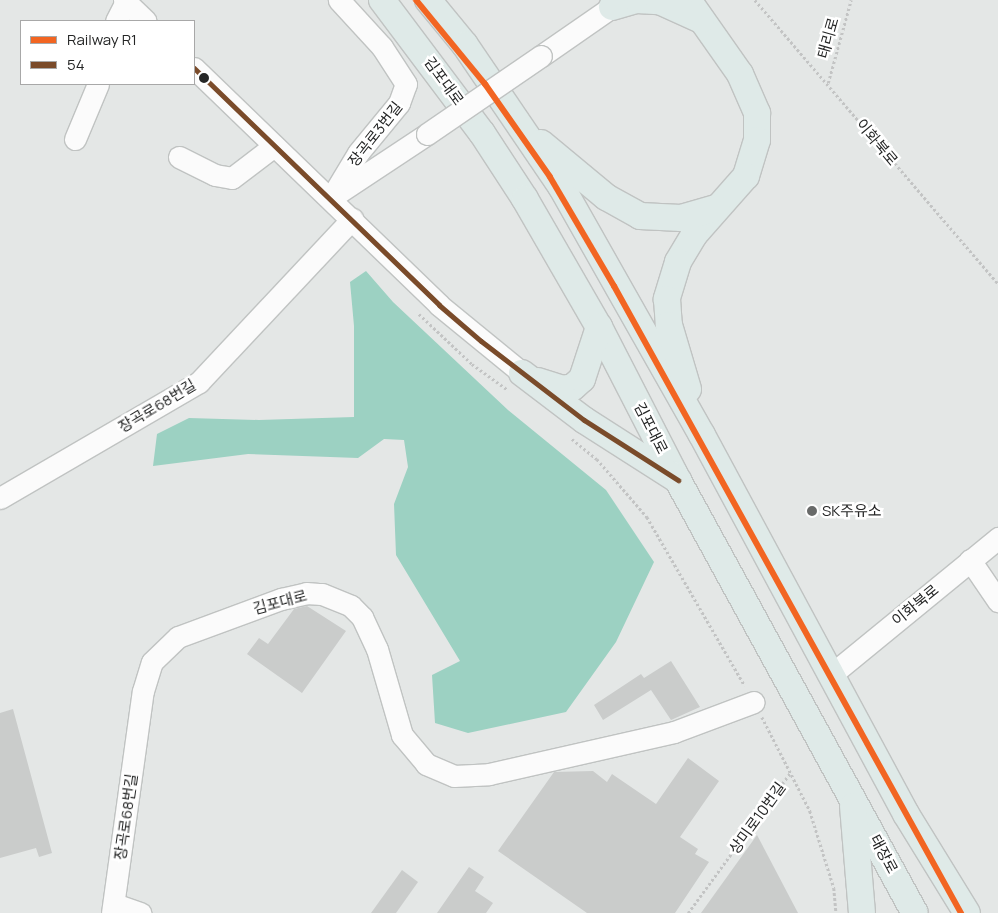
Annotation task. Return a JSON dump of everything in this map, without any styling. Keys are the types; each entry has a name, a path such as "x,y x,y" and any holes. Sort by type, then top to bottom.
{"main road":[{"name":"김포대로","path":"382,0 482,133 525,199 598,327 678,480 852,796 862,913"},
{"path":"428,0 465,45 561,186 702,436 906,814 967,913"},
{"path":"617,4 637,0 660,1 706,19"},
{"path":"688,0 706,19 748,87 757,113 757,140 746,176 716,208 678,262 667,299 669,325 702,436"},
{"path":"526,132 606,197 640,216 681,218 716,208"},
{"path":"516,382 550,388 573,387 588,368 598,327"},
{"path":"516,382 592,425 678,480"},
{"name":"태장로","path":"852,796 915,913"},
{"path":"906,814 950,913"}],"street":[{"name":"장곡로3번길","path":"331,198 358,153 399,103 406,84 382,47 339,0"},
{"path":"116,20 125,1 145,20"},
{"path":"331,198 617,4"},
{"path":"195,69 274,146 331,198 516,382"},
{"path":"75,139 98,85"},
{"path":"179,157 215,175 232,178 274,146"},
{"name":"장곡로68번길","path":"0,498 199,382 352,219"},
{"name":"이화북로","path":"832,674 998,538"},
{"path":"970,560 998,601"},
{"name":"김포대로","path":"139,721 147,675 152,662 168,644 208,624 306,593 336,598 362,617 374,641 402,736 426,764 454,776 489,774 674,732 754,702"},
{"name":"장곡로68번길","path":"113,908 139,721"},
{"path":"113,908 140,913"}],"path":[{"name":"이화북로","path":"755,0 828,83 998,284"},
{"name":"태리로","path":"828,83 851,0"},
{"path":"414,308 472,364 516,382"},
{"path":"569,436 597,459 647,517 754,702 791,772"},
{"name":"상미로10번길","path":"688,913 791,772"},
{"name":"상미로10번길","path":"791,772 821,840 834,888 836,913"}],"green space":[{"path":"366,271 393,302 508,410 606,490 654,562 616,642 566,712 468,733 435,723 432,675 460,661 396,555 394,504 408,467 404,440 384,439 358,458 248,454 153,466 157,434 189,418 259,420 354,417 354,326 350,282"}],"building":[{"path":"307,606 346,631 302,693 247,654 259,638 268,644 294,609"},
{"path":"671,661 700,707 671,720 651,690 603,720 594,705 641,674 644,678"},
{"path":"13,709 52,853 39,857 36,848 0,858 0,713"},
{"path":"688,758 719,781 680,837 698,849 695,854 709,862 675,913 587,913 498,851 554,772 593,771 607,782 612,774 656,804"},
{"path":"757,835 798,913 701,913"},
{"path":"469,867 484,877 475,891 493,903 486,913 437,913"},
{"path":"402,870 418,882 396,913 371,913"}],"rail line":[{"name":"R1","path":"416,0 485,84 550,177 614,286 961,913"}],"transit line":[{"name":"54","path":"195,69 439,305 481,341 584,420 678,480"}],"place":[{"name":"SK주유소","path":"812,511"}]}
